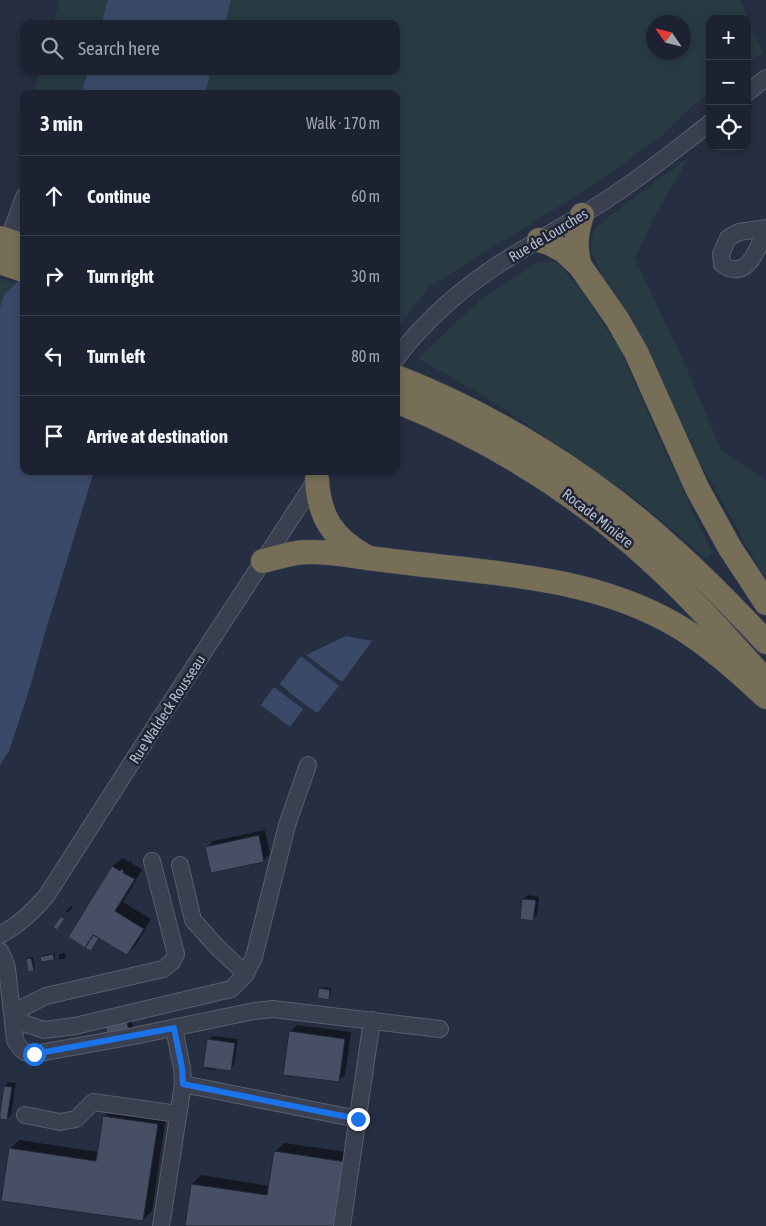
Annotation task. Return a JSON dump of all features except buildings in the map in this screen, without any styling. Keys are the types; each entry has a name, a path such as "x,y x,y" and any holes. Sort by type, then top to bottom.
{"highway":[{"path":"580,266 577,256 576,238 582,214"},
{"path":"0,238 20,245"},
{"path":"539,240 564,251 580,266 617,319 630,341 700,495 730,548 766,603"},
{"path":"0,262 20,269"},
{"name":"Rocade Minière","path":"400,379 474,412 508,431 551,457 615,501 647,526 689,564 766,642"},
{"name":"Rocade Minière","path":"402,403 498,450 550,482 591,511 633,545 683,591 766,681"},
{"path":"319,475 319,502 329,525 348,546 368,558"},
{"path":"263,561 295,554 312,552 330,553 522,576 553,581 612,596 652,613 688,633 714,652 766,697"}],"street":[{"path":"751,90 766,78"},
{"name":"Rue de Lourches","path":"400,354 419,331 469,286 503,261 616,194 706,126"},
{"path":"0,262 20,208"},
{"name":"Rue Waldeck Rousseau","path":"0,935 23,921 47,895 319,475"},
{"path":"12,1013 26,1024 44,1030 75,1026 231,989 246,974 254,957 287,825 308,765"},
{"path":"12,1013 46,996 163,969 172,962 176,954 152,861"},
{"path":"180,865 192,920 246,974"},
{"path":"0,951 7,968 15,1040 20,1049 29,1054 273,1009 440,1029"},
{"path":"342,1226 372,1020"},
{"path":"161,1226 183,1084 182,1068 174,1028"},
{"path":"183,1084 358,1119"},
{"path":"25,1115 60,1122 76,1119 93,1102 178,1114"}],"shaded area":[{"path":"60,0 108,0 102,20 54,20"},
{"path":"231,0 740,0 747,15 706,15 706,96 691,107 663,135 598,182 429,287 400,325 400,90 206,90 210,75 400,75 400,20 226,20"},
{"path":"751,25 763,53 751,62"},
{"path":"39,75 87,75 82,90 34,90"},
{"path":"689,157 654,217 635,258 690,376 721,450 766,481 766,578 699,460 664,384 609,292 590,248 594,229"},
{"path":"539,262 557,262 581,290 621,351 712,553 707,559 634,498 500,406 418,358 481,299"},
{"path":"0,279 15,284 4,295 0,308"}],"water":[{"path":"108,0 231,0 226,20 102,20"},
{"path":"87,75 210,75 206,90 82,90"},
{"path":"20,279 20,475 93,475 30,687 9,751 0,765 0,308 4,295"},
{"path":"346,636 372,641 342,682 306,655"},
{"path":"300,657 339,686 317,713 280,684"},
{"path":"274,687 303,709 290,727 261,705"}],"route":[{"path":"34,1054 174,1028 182,1068 183,1084 358,1119"}]}
